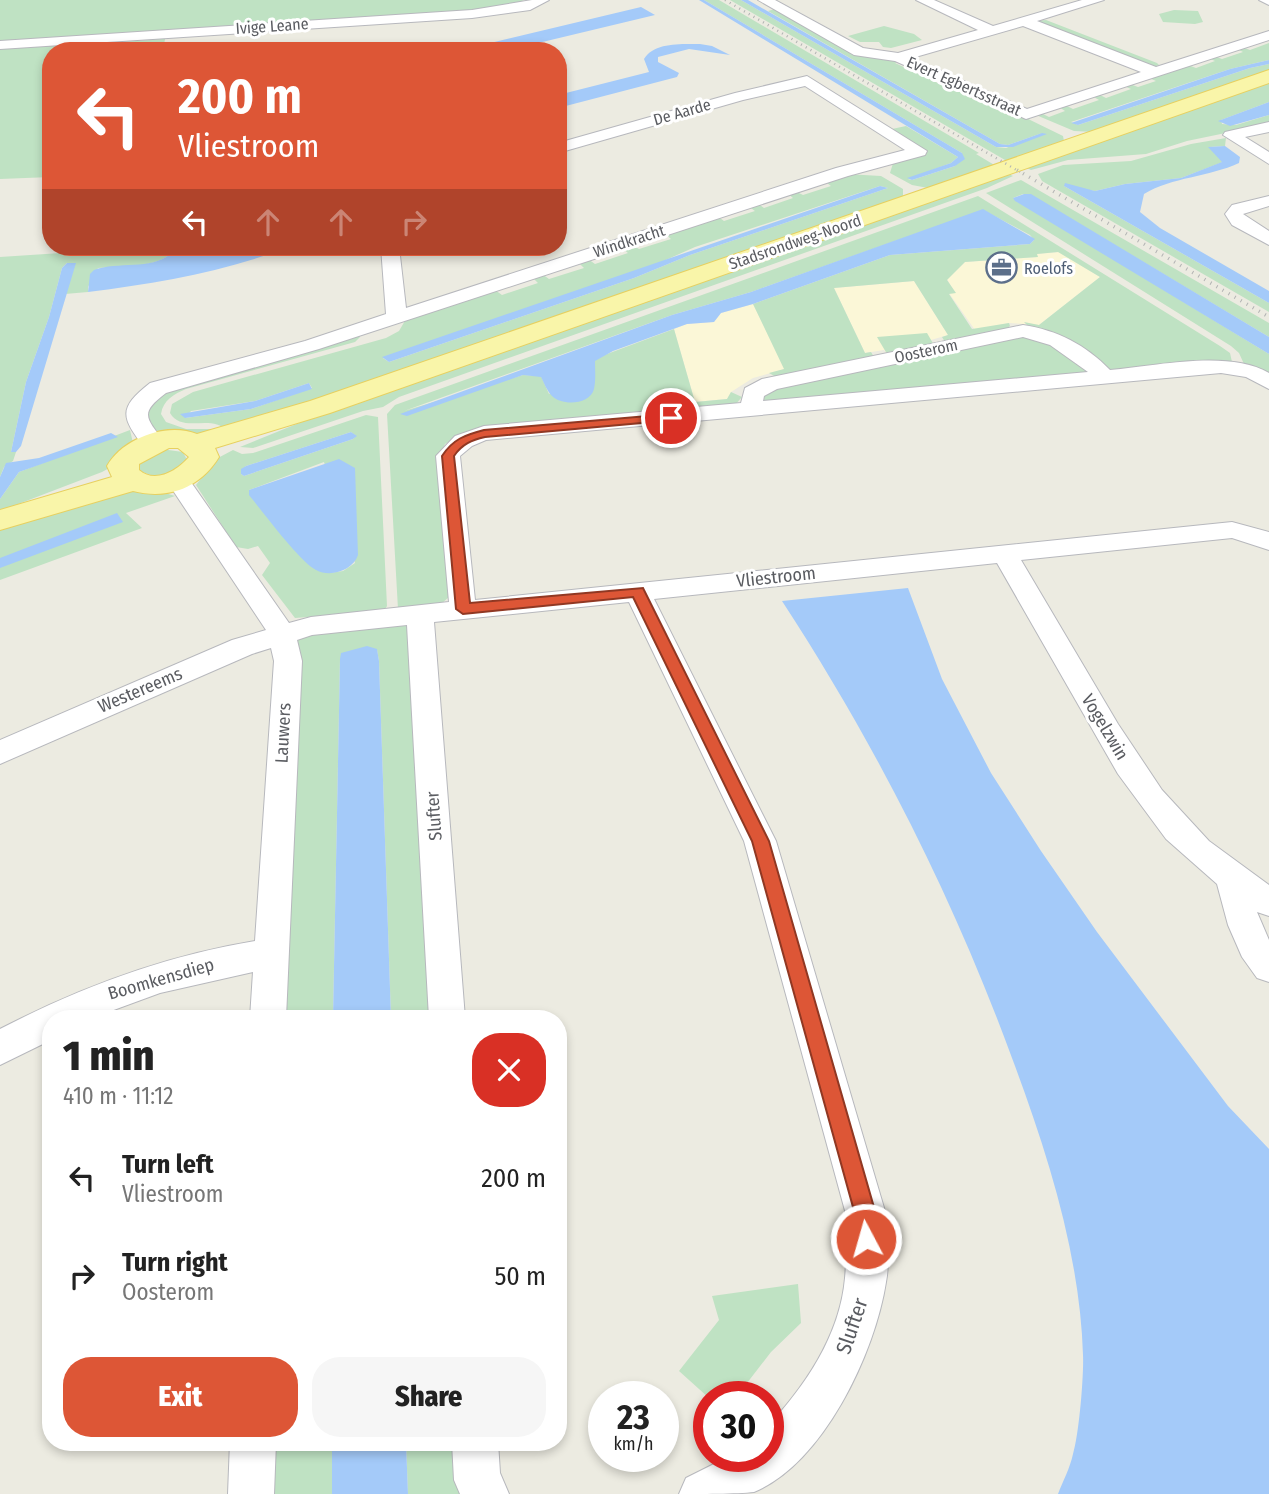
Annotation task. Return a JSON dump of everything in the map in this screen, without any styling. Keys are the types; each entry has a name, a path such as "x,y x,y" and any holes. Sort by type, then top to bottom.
{"main road":[{"name":"Stadsrondweg-Noord","path":"200,450 295,421 320,407 1269,76"},
{"path":"184,439 200,450 191,473 178,480 147,485 129,474 128,458 152,442 184,439"},
{"path":"0,519 129,474"}],"street":[{"name":"Ivige Leane","path":"46,42 472,14 530,6 542,0"},
{"path":"765,0 859,52 898,57"},
{"path":"923,0 991,30"},
{"name":"Evert Egbertsstraat","path":"898,57 1042,16 1072,3 1097,0"},
{"path":"1042,16 1172,66"},
{"path":"1024,21 1155,72"},
{"name":"Evert Egbertsstraat","path":"898,57 1026,114 1269,35"},
{"name":"Ivige Leane","path":"0,45 42,42"},
{"name":"De Aarde","path":"567,145 740,96 807,81"},
{"name":"Windkracht","path":"152,442 137,423 135,415 142,400 158,388 312,345 842,172 919,151 807,81"},
{"path":"1269,127 1231,135 1269,159"},
{"path":"1269,201 1238,209 1234,214 1238,222 1269,239"},
{"path":"391,256 397,317"},
{"name":"Oosterom","path":"751,411 753,393 770,384 1023,331 1054,338 1098,370 1106,379"},
{"path":"463,609 448,456 454,447 466,438 484,433 1222,368 1252,372 1269,382"},
{"name":"Lauwers","path":"178,480 282,633 288,661 268,1010"},
{"name":"Vliestroom","path":"282,633 311,626 463,609 1232,530 1250,533 1269,542"},
{"name":"Vogelzwin","path":"1005,554 1116,748 1150,799 1178,831 1232,878 1269,902"},
{"name":"Slufter","path":"638,592 760,841 867,1218 866,1281 850,1344 814,1409 766,1462 702,1494"},
{"name":"Slufter","path":"421,614 446,1010"},
{"name":"Westereems","path":"0,753 217,657 282,633"},
{"path":"1232,878 1241,922 1260,957 1269,967"},
{"name":"Boomkensdiep","path":"73,1010 106,994 210,963 271,954"},
{"name":"Boomkensdiep","path":"0,1048 42,1026"},
{"path":"251,1494 253,1451"},
{"path":"475,1451 477,1480 486,1494"}],"shaded area":[{"path":"1059,252 1100,277 1039,325 1009,323 975,330 949,293 955,293 947,279 965,262 1037,257 1036,254"},
{"path":"914,281 948,335 931,340 934,345 887,354 884,350 865,353 834,288"},
{"path":"753,304 785,369 753,378 731,392 727,399 695,402 674,329 687,324 714,322 721,313"}],"green space":[{"path":"0,0 524,0 513,5 465,13 0,43"},
{"path":"704,0 719,0 979,153 976,154 996,166 928,188 912,185 890,173 894,160 926,151 892,129 906,126 958,157 951,163 908,179 955,166 962,153"},
{"path":"730,0 741,0 996,147 1006,148 1042,133 1008,145 1000,144 768,11 775,9 855,54 900,61 895,63 923,76 935,76 929,79 953,90 960,88 967,91 961,93 984,104 992,102 999,105 993,108 1013,117 1020,115 1063,136 1064,141 1014,160 1005,160"},
{"path":"1174,10 1198,11 1203,22 1163,22 1159,14"},
{"path":"1046,20 1159,65 1153,67 1035,21"},
{"path":"884,26 914,34 922,40 891,48 883,47 879,42 860,42 848,36"},
{"path":"165,39 164,42 121,42"},
{"path":"1269,43 1269,60 1230,69 1071,122 1078,125 1250,68 1269,64 1269,72 1094,132 1074,131 1036,115 1041,113 1049,117 1065,111 1059,107 1065,105 1073,109 1099,100 1092,96 1098,94 1106,98 1131,89 1124,86 1130,84 1138,87 1156,81 1149,78 1188,65 1196,68 1215,61 1208,58 1214,56 1222,59 1243,52 1237,49 1242,47 1250,50"},
{"path":"42,46 42,177 0,179 0,49"},
{"path":"1269,79 1269,102 1221,120 1222,124 1236,125 1269,115 1269,124 1187,141 1146,154 1068,160 1031,170 1024,167"},
{"path":"1226,138 1225,146 1209,147 1223,162 1181,178 1125,184 1095,191 1064,186 1269,303 1269,312 1042,181 1038,174 1063,165 1131,161 1191,144"},
{"path":"1006,173 1013,176 987,188 399,397 383,407 363,411 253,448 240,447 341,406"},
{"path":"846,174 881,176 903,189 903,197 227,431 213,424 182,422 170,413 172,404 193,392 386,338 399,331 406,319 495,290 502,295 538,283 532,277 542,274 549,279 584,268 578,262 588,259 595,264 628,253 622,248 632,245 639,249 671,239 665,234 717,216 724,221 755,211 748,206 757,203 764,208 793,198 787,193 795,191 803,195 831,186 824,181","holes":["880,186 888,188 389,362 383,358 650,267 695,247","309,383 312,388 251,409 185,418 191,411 255,401"]},
{"path":"1021,180 1269,323 1269,337 1031,195 1023,194 1013,198 1269,354 1269,376 1244,364 1239,353 1231,346 986,193"},
{"path":"978,196 1220,346 1230,353 1232,362 1112,371 1030,328 1024,322 1039,325 1100,277 1058,252 1037,254 1038,257 965,262 947,280 956,293 949,294 972,329 1009,323 1010,326 1005,330 945,342 942,337 948,335 914,281 834,288 865,353 871,352 874,357 776,377 769,373 784,369 753,304 890,255 1030,244 1034,240 1030,235 983,210 751,292 672,315 404,411 523,375 541,376 549,394 599,357 674,329 695,402 727,399 731,392 742,397 735,405 460,435 445,444 440,456 449,597 441,604 398,609 387,414 395,405"},
{"path":"42,254 167,256 151,263 130,267 98,268 88,292 65,294 75,264 67,263 62,268 49,317 26,382 11,452 16,452 13,461 4,467 0,477 0,257"},
{"path":"927,333 934,345 887,354 877,337"},
{"path":"359,334 360,337 355,342 186,389 173,395 164,405 161,414 166,422 186,429 214,429 212,435 161,433 148,420 146,409 160,394"},
{"path":"1020,336 1037,336 1088,370 1087,372 763,403 760,396 767,390"},
{"path":"366,415 378,417 387,606 384,611 295,618 262,575 270,563 258,546 248,549 236,547 196,485 216,459 233,450 242,454 253,453","holes":["351,432 356,436 353,439 244,476 241,474 241,470 246,466","324,462 355,563 343,571 329,573 249,490"]},
{"path":"130,430 133,443 113,466 0,511 0,499 19,472"},
{"path":"161,449 183,452 187,460 171,474 153,476 140,471 140,463"},
{"path":"120,490 162,492 175,496 126,513 142,528 0,580 0,527"},
{"path":"402,625 409,627 432,1010 391,1010 377,650 340,659 333,1010 282,1010 297,636"},
{"path":"798,1284 801,1323 771,1352 749,1381 693,1381 693,1384 679,1371 719,1320 712,1296"},
{"path":"267,1451 332,1451 332,1494 265,1494"},
{"path":"406,1451 463,1451 466,1494 408,1494"}],"water":[{"path":"699,0 704,0 962,153 965,159 955,166 912,180 907,178 951,163 958,157"},
{"path":"741,0 748,0 1000,144 1008,145 1042,133 1047,134 1013,147 996,147"},
{"path":"641,7 655,15 542,42 495,42"},
{"path":"685,44 712,46 730,55 689,49 658,57 658,62 679,73 677,77 567,106 567,93 649,72 644,59 654,49"},
{"path":"1269,60 1269,64 1078,125 1071,123 1230,69"},
{"path":"1269,102 1269,115 1230,126 1218,121"},
{"path":"1225,146 1240,157 1239,163 1155,188 1144,194 1140,212 1160,228 1269,291 1269,303 1064,186 1065,183 1095,191 1125,184 1181,178 1222,162 1208,147"},
{"path":"880,186 888,188 389,362 382,357"},
{"path":"1031,194 1269,337 1269,354 1013,198"},
{"path":"983,209 1035,239 1030,244 890,255 721,313 714,322 687,324 613,351 595,361 594,389 582,401 557,399 549,392 541,377 523,375 407,416 400,414 672,315 751,292"},
{"path":"167,256 264,256 190,276 88,292 90,274 94,270 160,260"},
{"path":"67,263 76,263 21,446 16,452 11,452 26,382 49,317 62,268"},
{"path":"309,383 312,389 251,409 185,418 180,414 255,401"},
{"path":"351,432 357,436 353,439 244,476 241,474 241,469 246,466"},
{"path":"111,433 118,437 19,472 0,499 0,477 6,463 39,458"},
{"path":"339,459 355,468 358,555 351,565 341,571 328,573 316,570 300,557 249,495 249,490"},
{"path":"117,513 123,522 0,568 0,558"},
{"path":"908,588 942,679 991,773 1041,851 1097,932 1228,1106 1269,1149 1269,1494 1058,1494 1075,1445 1081,1405 1083,1355 1076,1279 1049,1167 989,998 938,881 881,766 782,601"},
{"path":"367,646 377,649 379,661 391,1010 333,1010 341,653"},
{"path":"332,1451 406,1451 408,1494 332,1494"}],"railway":[{"path":"725,0 1020,172"},
{"path":"1017,170 1269,317"}],"place":[{"name":"Roelofs","path":"1001,268"}],"route":[{"path":"671,418 484,433 466,438 454,447 448,456 463,609 638,592 760,841 867,1218 866,1239"}]}
